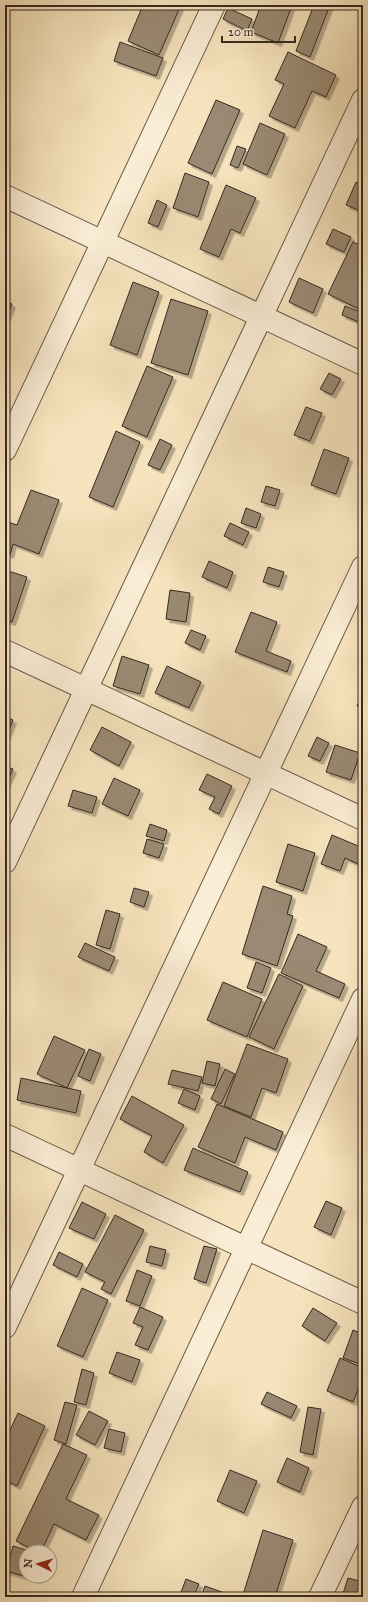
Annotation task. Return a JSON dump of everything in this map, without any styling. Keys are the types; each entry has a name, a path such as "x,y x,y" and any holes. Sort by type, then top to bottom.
{"street":[{"path":"5,450 214,5"},
{"path":"5,862 363,100"},
{"path":"5,196 363,364"},
{"path":"5,1327 363,567"},
{"path":"5,651 363,819"},
{"path":"83,1597 363,999"},
{"path":"5,1134 363,1303"},
{"path":"320,1597 363,1507"}],"building":[{"path":"143,5 181,5 159,55 128,41"},
{"path":"261,5 283,5 291,8 278,43 251,32"},
{"path":"314,5 330,5 310,57 296,51"},
{"path":"228,8 252,19 247,31 223,19"},
{"path":"120,42 163,58 156,76 114,61"},
{"path":"288,52 336,75 326,97 312,91 295,128 269,116 284,84 275,80"},
{"path":"216,100 240,110 212,174 188,163"},
{"path":"260,123 285,134 267,175 243,164"},
{"path":"237,146 246,149 238,168 230,165"},
{"path":"185,173 209,182 198,217 173,208"},
{"path":"356,182 363,185 363,212 346,205"},
{"path":"226,185 256,198 240,233 231,229 219,257 200,249"},
{"path":"157,200 167,205 158,227 148,223"},
{"path":"333,229 351,237 344,252 326,244"},
{"path":"353,242 363,246 363,311 328,294"},
{"path":"299,278 323,289 313,313 289,302"},
{"path":"133,282 159,292 137,355 110,345"},
{"path":"171,299 208,311 188,375 151,363"},
{"path":"5,301 12,304 5,322"},
{"path":"345,306 363,313 361,323 342,315"},
{"path":"147,366 173,377 147,437 122,426"},
{"path":"329,373 341,379 332,395 320,389"},
{"path":"306,407 322,413 310,441 294,435"},
{"path":"116,431 140,442 113,507 89,497"},
{"path":"160,439 172,445 160,470 148,465"},
{"path":"324,449 349,458 336,494 311,485"},
{"path":"266,486 280,490 275,506 261,502"},
{"path":"31,490 59,500 39,554 13,544 10,555 5,553 5,521 17,525"},
{"path":"246,508 261,514 256,528 241,523"},
{"path":"230,523 249,532 243,545 224,536"},
{"path":"209,561 233,572 227,588 202,577"},
{"path":"268,567 284,572 279,587 263,582"},
{"path":"5,570 27,577 12,622 5,620"},
{"path":"170,590 190,593 186,622 166,619"},
{"path":"251,612 277,622 266,651 291,661 287,672 235,652"},
{"path":"191,630 206,636 200,650 185,643"},
{"path":"122,656 149,665 140,694 113,686"},
{"path":"167,666 201,682 189,708 155,693"},
{"path":"363,692 363,708 357,706"},
{"path":"5,717 13,720 5,740"},
{"path":"102,727 131,742 119,766 90,750"},
{"path":"317,737 329,743 320,761 308,756"},
{"path":"335,745 360,753 351,780 326,772"},
{"path":"5,766 13,769 5,787"},
{"path":"207,774 232,786 219,814 209,809 215,797 199,790"},
{"path":"114,778 140,790 128,816 102,804"},
{"path":"73,790 97,797 92,813 68,806"},
{"path":"150,824 167,830 164,841 146,836"},
{"path":"332,835 363,848 358,864 345,858 340,871 321,864"},
{"path":"147,839 164,844 159,858 143,853"},
{"path":"288,844 315,853 303,891 276,882"},
{"path":"263,886 292,896 287,914 293,916 277,966 242,954"},
{"path":"134,888 149,892 144,907 130,902"},
{"path":"106,910 120,914 110,949 96,945"},
{"path":"298,934 327,947 316,971 345,984 339,998 281,973"},
{"path":"85,943 115,957 109,971 78,957"},
{"path":"256,962 271,968 262,993 247,988"},
{"path":"279,974 303,986 274,1049 249,1037"},
{"path":"223,982 262,999 247,1037 207,1020"},
{"path":"54,1036 85,1050 67,1088 37,1074"},
{"path":"247,1044 288,1059 276,1093 262,1088 251,1117 224,1106"},
{"path":"89,1049 101,1054 90,1081 78,1076"},
{"path":"207,1061 220,1064 215,1086 202,1083"},
{"path":"225,1069 235,1074 221,1104 211,1099"},
{"path":"172,1070 202,1077 198,1091 168,1084"},
{"path":"21,1078 81,1091 76,1113 17,1100"},
{"path":"184,1089 200,1096 195,1110 178,1103"},
{"path":"132,1096 184,1125 163,1163 144,1152 152,1136 120,1119"},
{"path":"217,1104 283,1132 276,1150 245,1137 235,1163 198,1147"},
{"path":"193,1148 248,1172 240,1192 184,1170"},
{"path":"326,1201 342,1208 331,1235 314,1227"},
{"path":"82,1202 106,1214 94,1239 69,1228"},
{"path":"115,1215 144,1230 111,1294 101,1289 105,1282 85,1272"},
{"path":"150,1246 166,1250 162,1266 146,1262"},
{"path":"204,1246 217,1249 206,1283 194,1279"},
{"path":"59,1252 83,1264 77,1277 53,1265"},
{"path":"137,1270 152,1276 140,1306 126,1301"},
{"path":"82,1288 108,1300 83,1357 57,1346"},
{"path":"140,1307 163,1317 148,1350 135,1345 143,1327 133,1323"},
{"path":"313,1308 337,1323 325,1341 302,1326"},
{"path":"353,1330 363,1334 363,1365 343,1358"},
{"path":"117,1352 140,1360 132,1382 109,1373"},
{"path":"340,1358 363,1368 363,1378 353,1402 327,1391"},
{"path":"82,1369 94,1373 86,1405 74,1402"},
{"path":"267,1392 297,1406 291,1418 261,1404"},
{"path":"65,1402 77,1405 66,1444 54,1440"},
{"path":"308,1407 321,1409 313,1455 300,1452"},
{"path":"89,1411 108,1421 95,1445 76,1435"},
{"path":"18,1413 45,1426 17,1486 5,1480 5,1441"},
{"path":"109,1429 125,1433 121,1452 104,1448"},
{"path":"63,1444 87,1455 66,1499 99,1515 86,1540 54,1524 45,1544 22,1544 16,1541"},
{"path":"287,1458 309,1468 300,1492 277,1482"},
{"path":"230,1470 257,1481 244,1513 217,1501"},
{"path":"263,1530 293,1540 275,1597 250,1597 243,1595"},
{"path":"13,1546 18,1548 18,1574 6,1571"},
{"path":"348,1578 363,1582 363,1597 342,1597"},
{"path":"186,1579 199,1584 193,1597 180,1595"},
{"path":"205,1586 233,1596 233,1597 201,1597"}]}
